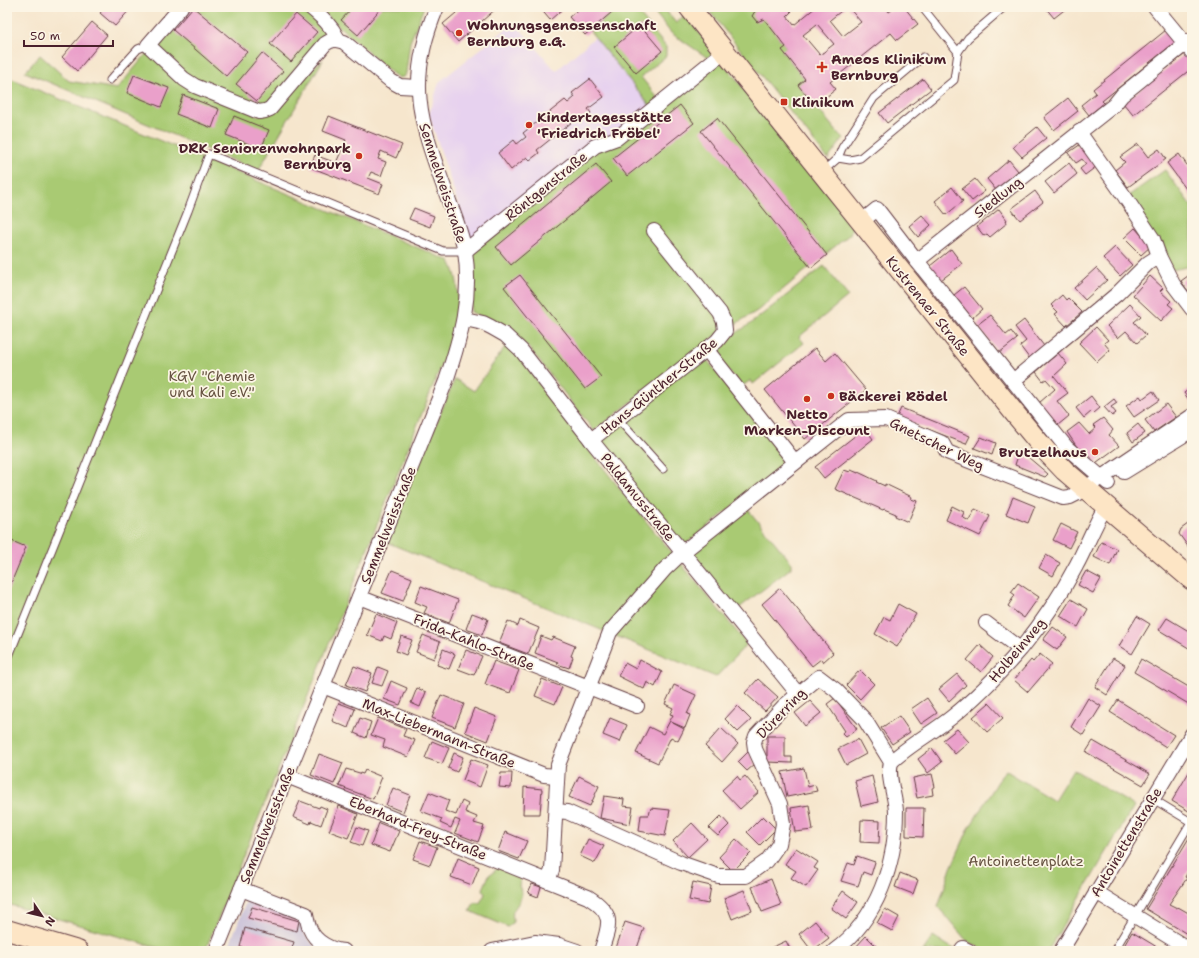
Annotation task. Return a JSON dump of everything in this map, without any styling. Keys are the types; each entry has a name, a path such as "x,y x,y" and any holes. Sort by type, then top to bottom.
{"street":[{"path":"181,7 148,45 184,79 195,86 259,112 270,108 325,44 331,40 338,39"},
{"path":"310,7 328,22 338,39 353,48 391,81 400,86 418,87"},
{"name":"Semmelweisstraße","path":"216,951 446,381 465,319 467,287 465,251 460,230 429,147 420,106 418,87 422,47 437,7"},
{"name":"Kustrenaer Straße","path":"689,7 1046,451 1065,471 1099,490 1192,580"},
{"name":"Siedlung","path":"917,261 1114,105 1122,95 1190,46 1156,7"},
{"name":"Röntgenstraße","path":"465,251 595,146 617,138 724,51"},
{"path":"1079,132 1153,239 1159,256 1173,284 1192,309"},
{"path":"861,222 877,209 1099,490 1133,461 1192,416"},
{"name":"Hans-Günther-Straße","path":"591,440 720,338 725,331 724,322 720,313 654,231"},
{"path":"1013,381 1118,294 1148,263 1159,256"},
{"name":"Paldamusstraße","path":"465,319 483,323 514,342 591,440 798,694"},
{"path":"706,349 795,462"},
{"name":"Gnetscher Weg","path":"548,880 552,870 558,765 610,632 665,569 683,552 849,420 886,419 942,443 947,452 1063,498 1099,490"},
{"path":"1133,461 1192,430"},
{"name":"Holbeinweg","path":"891,762 901,753 930,734 975,698 1020,649 1040,624 1064,588 1099,517 1099,490"},
{"name":"Frida-Kahlo-Straße","path":"360,597 637,706"},
{"path":"986,623 1020,649"},
{"name":"Dürerring","path":"556,811 567,812 681,864 718,876 746,876 767,861 779,844 783,824 780,804 755,749 754,742 756,736 798,694 819,677 836,690 864,720 891,762"},
{"name":"Max-Liebermann-Straße","path":"323,686 544,775 557,776"},
{"name":"Antoinettenstraße","path":"1061,951 1192,734"},
{"path":"834,951 852,934 866,916 876,900 889,868 895,831 896,809 889,770 891,762"},
{"name":"Eberhard-Frey-Straße","path":"287,776 588,897 596,902 605,911 608,917 609,925 601,951"},
{"path":"242,889 306,914 310,929 316,939 328,947 344,951"},
{"path":"1096,892 1192,951"},
{"path":"7,930 78,951"},
{"path":"492,951 535,942 559,945 577,951"},
{"path":"961,951 963,948 969,951"}],"lane":[{"path":"922,7 958,52"},
{"path":"838,158 850,160 860,158 954,80 958,52 968,38 1004,7"},
{"path":"110,80 138,49 148,45"},
{"path":"822,172 838,158 842,148 874,98 924,58"},
{"path":"7,661 162,277 209,154 443,251 465,251"},
{"path":"618,419 663,468"},
{"path":"1114,951 1191,822 1153,799"}],"shaded area":[{"name":"Kindertagesstätte 'Friedrich Fröbel'","path":"516,24 556,71 595,37 651,107 470,240 429,115 439,82 511,25"},
{"path":"248,897 305,918 304,934 318,950 322,951 227,951"}],"green space":[{"path":"178,7 304,7 328,34 265,107 194,81 158,46 157,42"},
{"path":"317,7 424,7 410,42 405,76 400,78 393,74"},
{"path":"618,7 634,7 666,47 666,56 641,77 660,101 651,107 590,31"},
{"path":"642,7 663,7 676,23 686,15 714,52 708,58 671,33 652,9 647,13"},
{"path":"706,7 756,7 786,47 782,51 805,79 798,85 843,139 828,159"},
{"path":"147,53 258,116 306,73 323,60 258,171 25,72 40,55 69,81 117,89"},
{"path":"718,62 724,64 853,224 850,234 757,311 717,335 594,431 530,349 500,325 471,312 472,256 480,245 591,153"},
{"name":"KGV \"Chemie und Kali e.V.\"","path":"7,77 450,261 456,278 458,288 458,307 454,334 205,951 169,951 7,904"},
{"path":"1165,170 1192,207 1192,266 1172,270 1128,196"},
{"path":"824,266 848,296 799,337 804,343 753,384 751,380 742,386 715,356 715,347 750,324"},
{"path":"507,344 518,355 563,417 640,514 747,644 716,677 386,542 455,379 474,391"},
{"path":"702,359 707,360 784,457 784,465 686,544 680,543 601,448 600,437"},
{"path":"745,506 791,562 791,568 739,608 734,606 692,554"},
{"name":"Antoinettenplatz","path":"1073,769 1134,806 1048,951 985,951 966,940 938,907 951,868 968,830 1005,770 1054,800"},
{"path":"498,867 521,877 519,886 521,890 521,897 513,911 513,922 508,927 470,911 474,903 480,903 485,894 483,889 489,875"},
{"path":"933,936 955,950 923,951"}],"building":[{"path":"105,7 132,7 115,26 100,13"},
{"path":"193,7 247,52 226,76 173,30"},
{"path":"353,7 382,7 358,35 341,20"},
{"name":"Wohnungsgenossenschaft Bernburg e.G.","path":"463,7 498,7 458,42 443,24"},
{"path":"539,7 565,7 550,20"},
{"path":"581,7 618,7 585,35 569,17"},
{"name":"Ameos Klinikum Bernburg","path":"756,7 789,7 792,11 787,16 794,25 816,7 846,7 830,20 843,36 861,22 848,7 885,7 889,12 896,7 904,7 918,24 897,40 891,33 830,82 836,89 815,106 798,85 805,79 782,50 786,47 764,19 757,22 752,16 757,8","holes":["817,24 834,44 820,55 803,35"]},
{"path":"1045,7 1068,7 1054,18"},
{"path":"296,14 317,32 291,62 270,44"},
{"path":"92,22 107,35 77,71 62,57"},
{"path":"640,25 662,51 636,73 614,47"},
{"path":"1166,30 1175,42 1102,101 1104,103 1089,115 1081,105 1096,93 1093,89"},
{"path":"262,53 283,71 257,101 236,84"},
{"path":"1185,54 1192,63 1192,68 1133,115 1123,103"},
{"path":"134,75 169,88 161,107 127,93"},
{"path":"590,79 604,97 588,109 591,113 580,121 577,118 537,150 539,153 530,160 527,157 511,170 498,153 514,140 517,144 526,137 523,133 565,100 568,103 575,97 572,93"},
{"path":"923,79 931,89 887,123 879,113"},
{"path":"183,95 219,109 212,128 176,114"},
{"path":"1068,98 1078,111 1054,130 1044,117"},
{"path":"680,105 694,123 627,176 613,158"},
{"path":"234,116 269,130 261,149 226,135"},
{"name":"DRK Seniorenwohnpark Bernburg","path":"329,116 402,145 396,158 381,151 378,159 386,162 381,176 371,172 368,178 383,184 379,194 310,167 315,155 336,163 346,140 323,131"},
{"path":"717,118 827,255 811,268 701,131"},
{"path":"1037,127 1046,138 1022,157 1013,147"},
{"path":"1081,144 1097,166 1085,175 1080,169 1086,164 1082,159 1076,163 1068,153"},
{"path":"1138,144 1148,157 1159,149 1166,159 1128,187 1115,170 1125,162 1120,157"},
{"path":"1179,154 1192,172 1192,197 1167,163"},
{"path":"1009,160 1018,171 996,190 987,179"},
{"path":"1069,163 1077,174 1054,193 1045,182"},
{"path":"596,164 611,182 511,265 496,247"},
{"path":"975,179 985,191 972,201 962,189"},
{"path":"952,187 963,201 946,215 935,201"},
{"path":"1035,191 1043,202 1020,220 1011,209"},
{"path":"414,208 434,216 430,227 409,219"},
{"path":"999,209 1007,220 1007,223 990,237 987,234 984,236 977,227"},
{"path":"922,215 931,225 918,237 909,226"},
{"path":"1135,228 1151,246 1141,255 1124,238"},
{"path":"1115,247 1132,265 1120,276 1103,258"},
{"path":"951,249 962,264 941,280 930,266"},
{"path":"1096,268 1107,280 1085,300 1074,288"},
{"path":"1192,273 1192,289 1188,291 1181,281"},
{"path":"520,275 601,377 585,389 504,287"},
{"path":"1150,276 1163,288 1160,291 1171,301 1168,304 1173,308 1161,321 1133,295"},
{"path":"964,287 982,309 972,318 954,295"},
{"path":"1062,295 1066,300 1068,298 1082,312 1066,326 1055,314 1058,312 1051,305"},
{"path":"1130,304 1141,316 1134,322 1146,335 1137,343 1126,331 1118,338 1107,326"},
{"path":"990,315 1006,335 1011,331 1017,339 999,353 977,325"},
{"path":"1024,320 1044,346 1029,358 1020,346 1026,341 1015,327"},
{"path":"1096,327 1108,340 1104,343 1110,350 1097,362 1079,343"},
{"path":"815,348 826,361 835,353 866,390 805,439 765,390"},
{"path":"1058,353 1067,364 1054,376 1068,393 1057,401 1069,416 1058,425 1039,403 1055,389 1046,379 1043,381 1036,372"},
{"path":"1192,387 1192,404 1184,393"},
{"path":"1153,391 1159,400 1134,417 1126,406 1140,396 1142,399"},
{"path":"1091,396 1100,408 1094,413 1092,411 1084,418 1076,408"},
{"path":"1114,399 1117,403 1111,407 1116,413 1112,416 1104,407"},
{"path":"1166,404 1176,417 1154,432 1145,420"},
{"path":"901,408 970,436 966,444 897,417"},
{"path":"1103,418 1113,430 1109,435 1119,446 1093,465 1079,450 1067,432 1079,423 1089,434 1096,428 1093,425"},
{"path":"1138,424 1145,433 1133,442 1127,433"},
{"path":"865,428 873,439 824,478 815,467"},
{"path":"981,437 996,443 992,455 974,448"},
{"path":"1019,452 1022,452 1048,474 1045,477 1015,465"},
{"path":"844,470 858,472 877,481 876,482 885,486 885,484 912,497 911,499 917,501 908,522 895,516 896,514 884,509 883,510 835,489"},
{"path":"1013,497 1035,506 1028,523 1006,514"},
{"path":"952,506 964,512 962,517 969,521 975,509 990,516 980,536 946,520"},
{"path":"1192,521 1192,552 1179,534 1181,529"},
{"path":"1061,524 1077,532 1069,548 1053,540"},
{"path":"12,541 26,547 7,593 7,552"},
{"path":"1101,542 1117,549 1110,565 1094,557"},
{"path":"1046,555 1060,563 1053,576 1039,568"},
{"path":"392,570 412,578 403,601 382,593"},
{"path":"1086,571 1101,579 1093,593 1078,585"},
{"path":"1018,583 1039,597 1024,618 1008,606 1015,595 1011,592"},
{"path":"421,586 458,600 449,623 424,613 427,607 415,602"},
{"path":"780,588 833,653 823,662 821,659 812,666 762,604"},
{"path":"1071,599 1088,609 1078,627 1060,616"},
{"path":"898,604 916,614 897,647 875,634 884,617 890,620"},
{"path":"472,613 488,619 482,635 466,629"},
{"path":"376,614 397,623 391,639 384,636 382,641 367,635"},
{"path":"1137,616 1150,624 1132,654 1119,646"},
{"path":"1167,618 1192,633 1192,650 1159,630"},
{"path":"520,620 539,628 528,654 499,643 508,621 518,626"},
{"path":"1053,627 1067,637 1057,650 1043,640"},
{"path":"423,635 440,642 434,659 416,652"},
{"path":"401,636 412,640 406,655 396,651"},
{"path":"541,636 551,640 553,637 575,646 571,656 573,657 569,668 535,653"},
{"path":"980,645 993,657 981,672 967,660"},
{"path":"443,649 455,654 449,669 437,665"},
{"path":"466,650 482,656 474,675 458,669"},
{"path":"1040,654 1052,664 1028,692 1014,680 1031,660 1033,662"},
{"path":"1113,658 1125,665 1107,695 1095,687"},
{"path":"1141,659 1192,689 1192,706 1134,672"},
{"path":"640,660 662,672 655,687 647,682 644,689 618,676 625,663 636,669"},
{"path":"494,661 519,670 510,693 485,684"},
{"path":"354,666 372,673 365,692 346,685"},
{"path":"378,667 388,671 382,686 372,683"},
{"path":"860,670 874,684 860,699 846,685"},
{"path":"957,674 966,685 949,701 939,689"},
{"path":"542,679 562,687 555,704 535,696"},
{"path":"758,679 778,697 765,711 745,693"},
{"path":"391,681 407,688 400,705 384,699"},
{"path":"674,685 696,695 687,714 690,715 685,728 671,722 684,729 678,741 671,737 658,763 636,753 649,727 663,734 673,715 670,714 673,708 665,704"},
{"path":"417,688 426,692 420,707 411,703"},
{"path":"441,695 464,704 455,727 432,718"},
{"path":"835,698 857,729 846,737 842,733 845,731 827,704"},
{"path":"927,698 937,713 921,724 911,709"},
{"path":"1088,698 1101,706 1083,735 1071,727"},
{"path":"1118,700 1174,735 1166,747 1110,712"},
{"path":"810,701 821,713 805,726 795,713"},
{"path":"339,703 355,709 348,728 332,721"},
{"path":"989,703 1003,718 987,732 973,717"},
{"path":"737,706 751,720 738,732 725,719"},
{"path":"474,708 497,717 488,741 465,732"},
{"path":"899,716 910,732 892,744 881,728"},
{"path":"360,718 371,722 366,738 354,733"},
{"path":"378,718 406,729 403,736 415,740 408,757 383,747 385,740 371,735"},
{"path":"610,718 627,725 620,742 603,735"},
{"path":"721,728 738,744 722,762 705,746"},
{"path":"957,729 969,742 955,754 943,740"},
{"path":"767,736 785,736 785,757 792,757 792,763 767,762"},
{"path":"858,739 866,754 846,765 838,749"},
{"path":"432,741 449,748 442,764 425,758"},
{"path":"1093,741 1150,774 1143,785 1086,752"},
{"path":"932,748 942,762 928,773 918,759"},
{"path":"749,751 755,764 747,771 738,762"},
{"path":"454,753 463,757 457,772 448,768"},
{"path":"319,754 343,763 334,784 311,775"},
{"path":"471,759 488,765 480,787 463,780"},
{"path":"1192,767 1192,813 1172,801"},
{"path":"804,768 808,787 815,785 817,791 787,797 782,772"},
{"path":"346,769 363,774 365,770 382,777 373,799 339,786"},
{"path":"501,773 512,773 511,788 499,787"},
{"path":"932,774 935,787 932,788 933,795 917,798 913,778"},
{"path":"579,776 599,786 590,806 569,797"},
{"path":"737,776 740,780 745,776 759,792 740,809 722,790"},
{"path":"872,776 878,802 861,806 855,781"},
{"path":"524,787 542,789 540,814 523,814"},
{"path":"393,788 410,795 403,812 386,805"},
{"path":"429,792 449,800 445,811 456,815 462,801 468,804 465,812 477,817 474,823 484,826 478,842 455,833 460,821 455,819 451,828 440,823 442,819 421,811"},
{"path":"604,796 624,799 623,806 633,807 630,824 600,818"},
{"path":"300,801 319,808 320,806 327,809 321,825 311,821 310,824 293,817"},
{"path":"809,805 813,830 795,832 791,808"},
{"path":"339,806 358,814 348,838 329,831"},
{"path":"651,808 670,810 665,836 639,831 641,815 649,815"},
{"path":"906,808 924,808 923,837 906,836"},
{"path":"721,816 729,825 718,836 709,828"},
{"path":"763,816 776,829 760,845 747,832"},
{"path":"861,820 880,821 879,843 860,842"},
{"path":"379,823 399,831 390,852 371,845"},
{"path":"692,823 707,839 688,857 673,841"},
{"path":"357,827 368,831 362,846 351,842"},
{"path":"505,832 527,841 519,859 498,851"},
{"path":"1192,833 1192,870 1189,870 1185,877 1187,878 1169,904 1192,915 1192,937 1146,909"},
{"path":"588,839 604,846 595,863 580,856"},
{"path":"736,839 751,853 733,871 719,857"},
{"path":"420,841 437,847 430,865 413,859"},
{"path":"796,848 818,862 814,868 818,870 806,887 791,878 796,871 785,864"},
{"path":"857,856 875,862 871,875 863,872 858,886 841,881 848,863 854,865"},
{"path":"458,858 479,867 472,885 451,877"},
{"path":"900,873 918,880 913,894 895,887"},
{"path":"771,879 781,905 762,912 752,887"},
{"path":"693,882 711,886 708,904 689,900"},
{"path":"532,884 541,887 538,897 528,893"},
{"path":"744,890 752,911 732,919 724,898"},
{"path":"843,891 858,902 846,919 831,908"},
{"path":"252,907 299,921 297,931 248,918"},
{"path":"885,909 899,917 892,931 877,923"},
{"path":"815,921 829,938 812,951 799,934"},
{"path":"625,922 644,928 636,951 615,951"},
{"path":"245,928 294,942 291,951 255,951 240,947"},
{"path":"1132,932 1152,944 1163,951 1121,951"},
{"path":"866,936 878,948 876,951 856,951 854,949"},
{"path":"786,941 791,951 764,951"}],"place":[{"name":"Wohnungsgenossenschaft Bernburg e.G.","path":"459,33"},
{"name":"Ameos Klinikum Bernburg","path":"822,67"},
{"name":"Klinikum","path":"784,102"},
{"name":"Kindertagesstätte 'Friedrich Fröbel'","path":"529,125"},
{"name":"DRK Seniorenwohnpark Bernburg","path":"359,156"},
{"name":"Bäckerei Rödel","path":"831,396"},
{"name":"Netto Marken-Discount","path":"807,399"},
{"name":"Brutzelhaus","path":"1095,452"}]}
